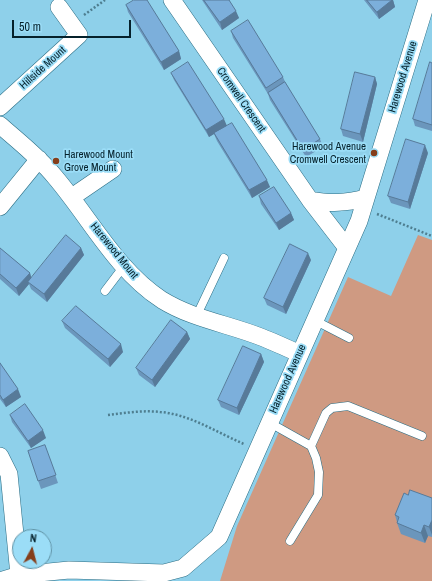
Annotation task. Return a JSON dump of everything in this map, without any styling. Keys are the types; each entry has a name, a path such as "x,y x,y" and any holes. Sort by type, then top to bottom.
{"street":[{"name":"Cromwell Crescent","path":"172,0 310,200 347,248"},
{"name":"Harewood Avenue","path":"0,581 20,575 69,570 132,577 164,573 183,568 219,537 347,248 365,203 422,3"},
{"name":"Hillside Mount","path":"0,107 79,35 59,7"},
{"name":"Harewood Mount","path":"0,125 39,159 72,197 124,266 140,283 162,300 196,317 260,336 300,354"},
{"path":"0,207 39,159"},
{"path":"72,197 113,169"},
{"path":"310,200 329,203 365,203"},
{"path":"0,456 9,474 20,575"}],"lane":[{"path":"196,317 224,258"},
{"path":"105,291 124,266"},
{"path":"314,320 348,338"},
{"path":"311,446 326,413 332,408 348,406 422,436"},
{"path":"270,423 311,446 316,458 318,472 318,495 290,541"}],"path":[{"path":"71,25 104,0"},
{"path":"365,203 432,236"},
{"path":"108,415 132,412 161,412 183,417 257,450"}],"shaded area":[{"path":"418,235 432,240 432,581 220,581 237,526 348,277 391,296"}],"building":[{"path":"134,0 147,0 179,51 161,62 126,5"},
{"path":"204,0 229,0 236,11 220,22"},
{"path":"367,0 392,0 377,12"},
{"path":"248,20 283,77 266,88 231,31"},
{"path":"188,62 224,119 206,130 171,73"},
{"path":"430,62 432,63 432,125 413,119"},
{"path":"355,72 375,77 360,134 341,129"},
{"path":"285,82 320,139 303,150 268,93"},
{"path":"232,123 267,180 249,190 214,133"},
{"path":"406,139 425,145 408,202 388,196"},
{"path":"274,187 291,213 276,223 259,196"},
{"path":"66,235 81,248 44,294 28,282"},
{"path":"290,244 308,253 283,307 264,298"},
{"path":"0,248 30,273 16,288 0,274"},
{"path":"76,306 121,344 108,359 62,321"},
{"path":"171,320 187,332 152,380 136,368"},
{"path":"243,346 261,354 237,408 218,400"},
{"path":"0,363 18,389 3,400 0,395"},
{"path":"25,404 43,430 28,441 10,415"},
{"path":"45,445 56,475 38,481 28,451"},
{"path":"410,490 432,498 432,520 429,527 424,525 421,533 397,523 399,517 395,515 404,493 408,495"}],"place":[{"name":"Harewood Avenue Cromwell Crescent","path":"374,153"},
{"name":"Harewood Mount Grove Mount","path":"56,161"}]}
